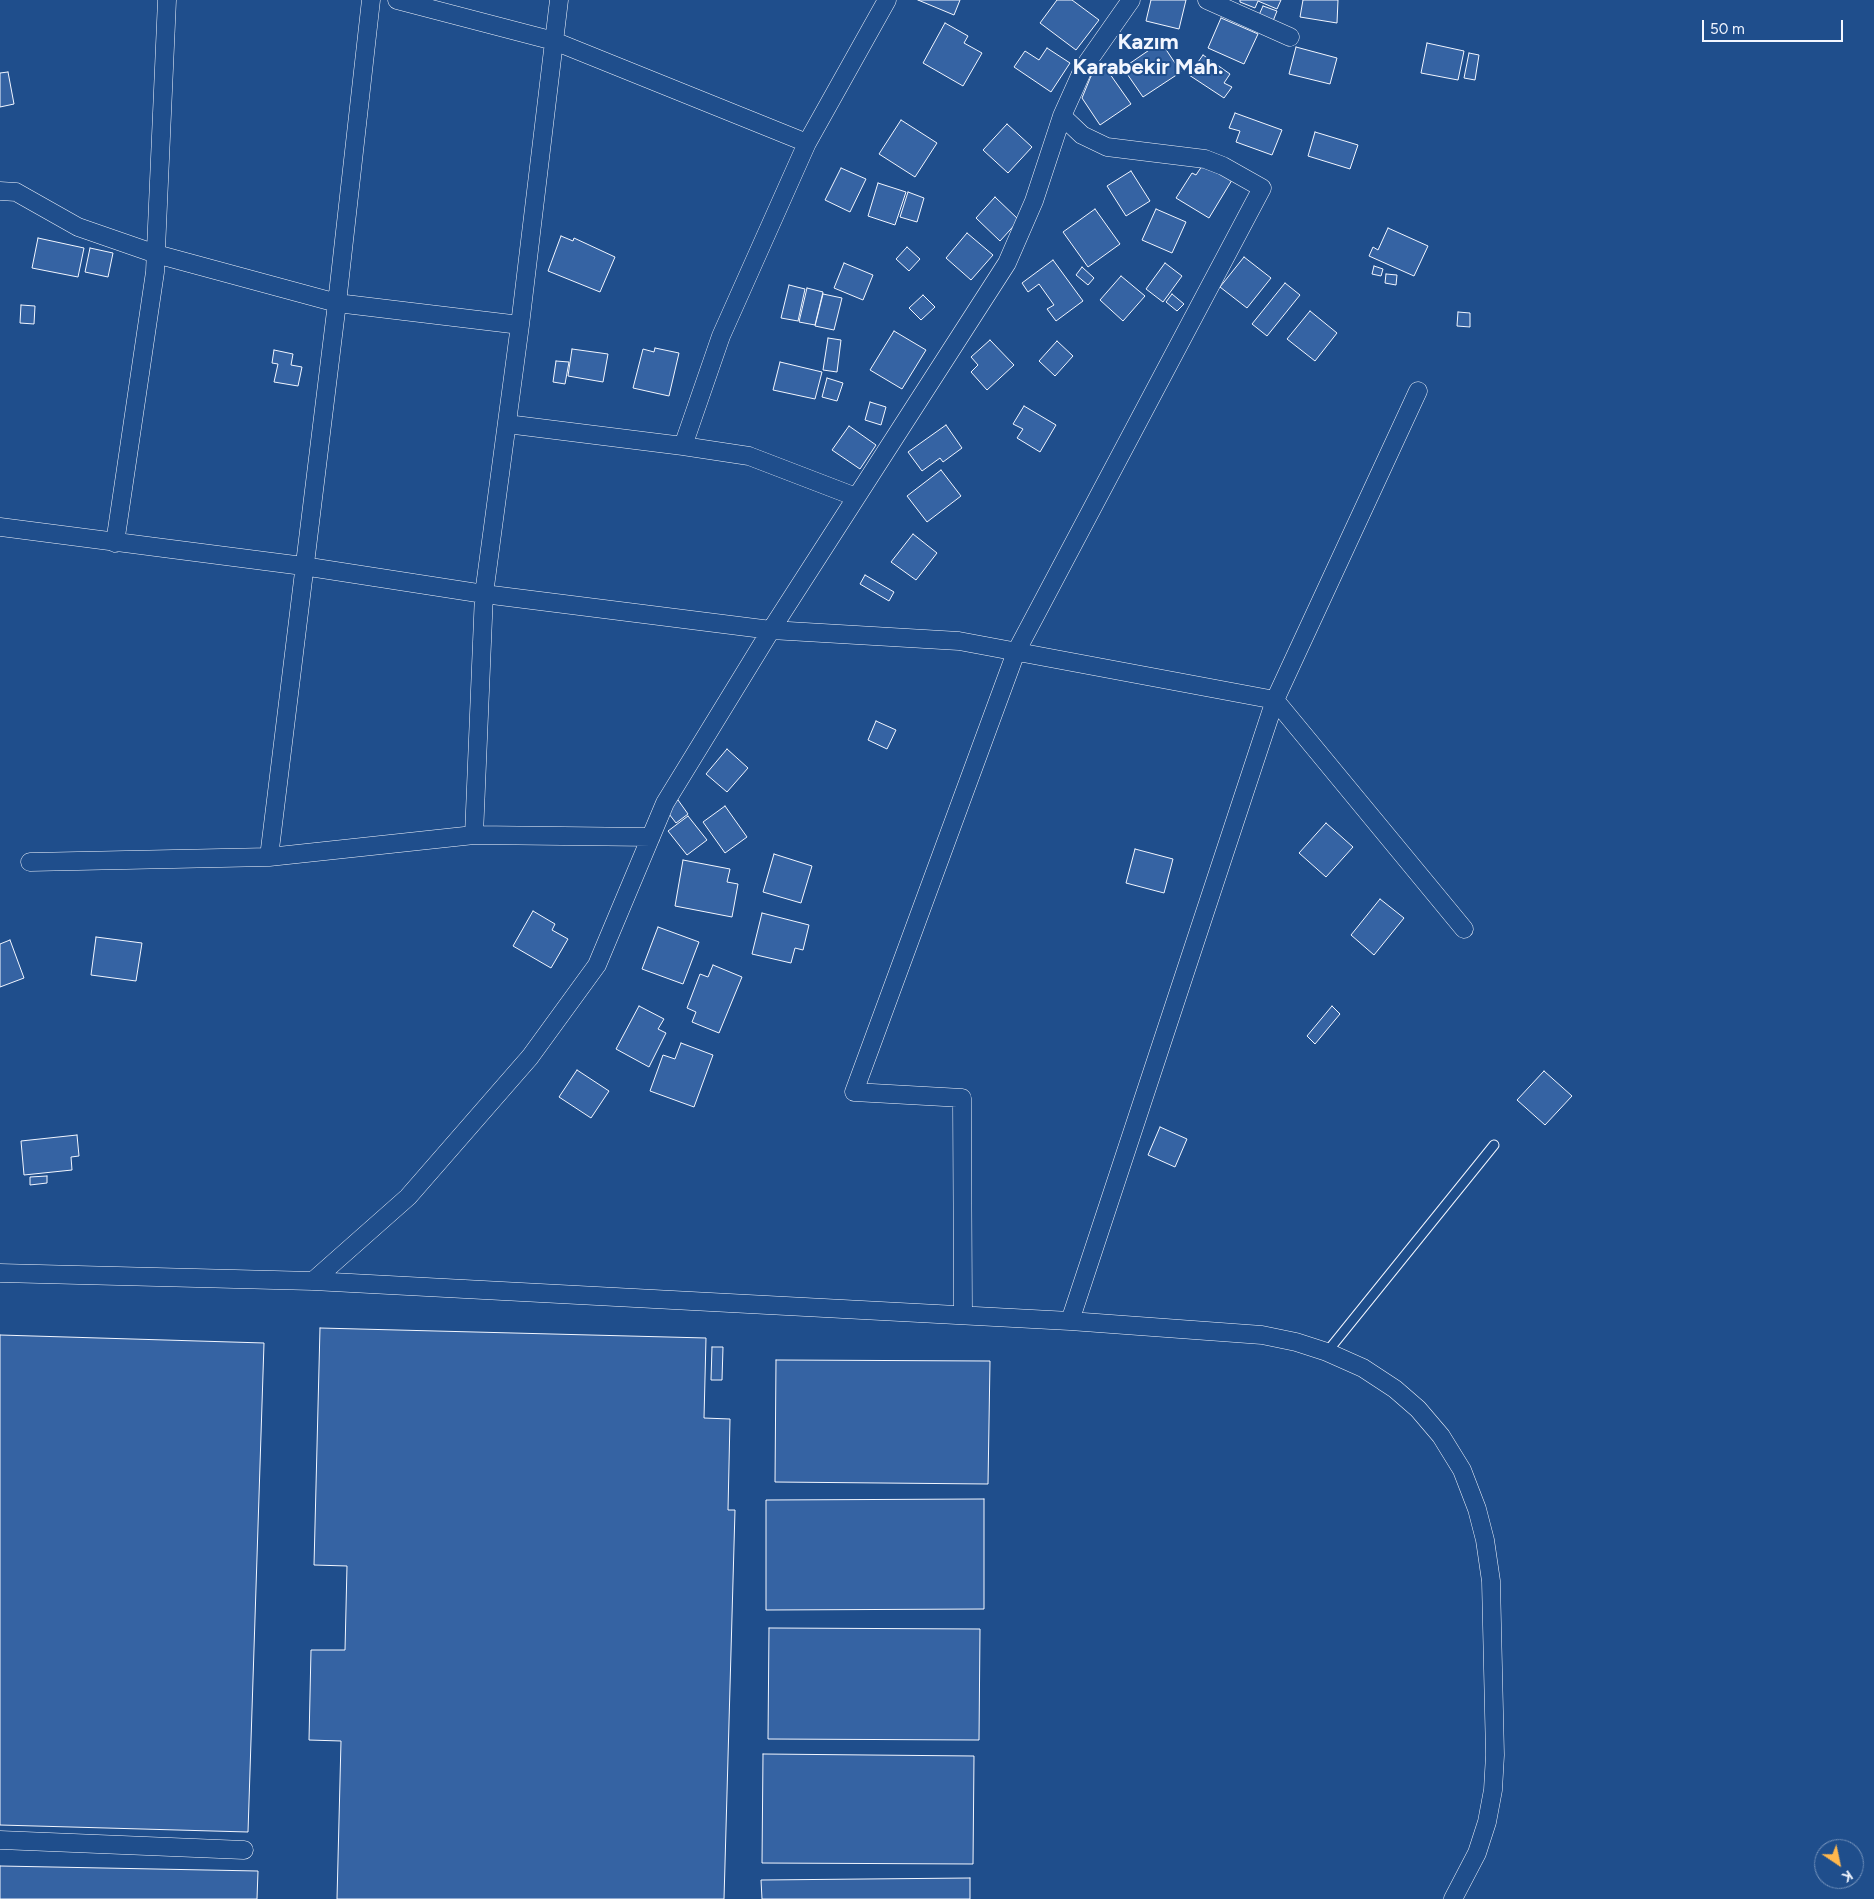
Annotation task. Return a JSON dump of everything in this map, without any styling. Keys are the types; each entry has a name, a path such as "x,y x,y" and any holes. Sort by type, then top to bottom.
{"street":[{"path":"115,543 156,254 167,0"},
{"path":"269,857 303,566 337,303 371,0"},
{"path":"397,0 554,41 807,142"},
{"path":"474,835 484,594 520,325 559,0"},
{"path":"683,446 721,336 807,142 887,0"},
{"path":"313,1282 408,1197 530,1057 597,965 664,803 770,630 1007,263 1034,202 1062,116 1084,67 1131,0"},
{"path":"1207,0 1290,37"},
{"path":"963,1315 962,1098 854,1092 1016,652 1262,188 1223,166 1206,159 1108,147 1082,135 1062,116"},
{"path":"0,191 16,192 78,227 156,254 337,303 520,325"},
{"path":"1070,1320 1274,700 1418,391"},
{"path":"507,424 749,456 856,497"},
{"path":"0,527 303,566 484,594 770,630 959,641 1274,700 1464,929"},
{"path":"30,862 269,857 474,835 650,837"},
{"path":"0,1273 313,1282 1070,1320 1262,1336 1296,1342 1327,1352 1363,1368 1395,1389 1418,1409 1441,1436 1462,1470 1477,1509 1491,1581 1495,1755 1493,1790 1477,1853 1453,1899"},
{"path":"0,1840 244,1850"}],"lane":[{"path":"1327,1352 1494,1145"}],"building":[{"path":"918,0 960,0 954,15"},
{"path":"1057,0 1072,0 1099,20 1076,50 1040,23"},
{"path":"1151,0 1186,0 1179,29 1146,21"},
{"path":"1240,0 1281,0 1277,9 1258,1 1255,8 1240,2"},
{"path":"1303,0 1338,0 1337,23 1300,17"},
{"path":"1263,6 1277,11 1273,21 1259,15"},
{"path":"1221,18 1258,34 1244,64 1208,48"},
{"path":"945,23 968,36 964,43 982,53 963,86 923,63"},
{"path":"1161,42 1181,72 1143,97 1123,68"},
{"path":"1427,43 1464,51 1458,80 1421,73"},
{"path":"1296,47 1337,58 1330,84 1289,74"},
{"path":"1047,48 1070,63 1051,92 1014,67 1025,51 1039,60"},
{"path":"1469,53 1479,55 1475,80 1464,78"},
{"path":"1203,55 1230,74 1224,83 1232,87 1224,98 1189,75"},
{"path":"1105,67 1131,104 1100,125 1082,98 1091,76"},
{"path":"8,72 14,104 0,107 0,73"},
{"path":"1235,113 1282,130 1272,155 1236,142 1240,131 1229,128"},
{"path":"901,120 937,143 915,177 879,154"},
{"path":"1007,124 1032,147 1008,173 983,150"},
{"path":"1315,132 1358,145 1350,169 1308,156"},
{"path":"1204,163 1232,180 1209,218 1176,198 1192,173 1196,175"},
{"path":"841,168 866,179 850,212 825,200"},
{"path":"1131,171 1150,201 1126,216 1107,186"},
{"path":"878,183 906,192 895,225 868,216"},
{"path":"908,192 924,198 917,222 900,217"},
{"path":"995,197 1019,220 1000,241 976,218"},
{"path":"1095,209 1120,244 1088,267 1063,232"},
{"path":"1156,209 1186,222 1172,253 1142,240"},
{"path":"1388,228 1428,246 1414,276 1369,256 1373,247 1378,250"},
{"path":"967,233 993,255 971,280 946,258"},
{"path":"561,236 573,241 574,238 615,257 600,292 548,271"},
{"path":"38,238 84,248 78,277 32,268"},
{"path":"907,247 920,259 909,271 896,259"},
{"path":"90,248 113,253 108,277 85,272"},
{"path":"1244,257 1271,278 1247,308 1220,287"},
{"path":"1053,260 1083,301 1056,321 1047,309 1054,305 1039,284 1028,292 1022,283"},
{"path":"844,263 873,275 863,300 834,288"},
{"path":"1165,263 1182,276 1163,302 1146,289"},
{"path":"1374,266 1383,269 1381,276 1372,274"},
{"path":"1082,267 1094,278 1088,285 1076,275"},
{"path":"1386,274 1397,275 1396,285 1385,283"},
{"path":"1121,276 1145,296 1123,321 1100,300"},
{"path":"1285,283 1300,295 1267,336 1252,324"},
{"path":"789,285 805,289 798,321 781,318"},
{"path":"807,288 823,292 815,325 799,322"},
{"path":"823,294 842,298 834,330 815,326"},
{"path":"1172,294 1184,304 1177,311 1166,302"},
{"path":"923,295 935,307 921,320 909,308"},
{"path":"21,305 35,306 34,324 20,323"},
{"path":"1310,311 1337,333 1315,361 1287,339"},
{"path":"1458,312 1470,313 1470,327 1457,326"},
{"path":"894,331 926,350 902,389 870,370"},
{"path":"828,338 841,340 837,372 823,370"},
{"path":"990,340 1014,365 987,390 971,372 978,365 971,357"},
{"path":"1057,341 1073,356 1055,376 1039,361"},
{"path":"655,348 679,353 669,396 633,388 643,349 654,352"},
{"path":"572,349 608,354 603,382 568,376"},
{"path":"274,350 293,354 291,365 302,367 298,386 274,382 278,364 272,363"},
{"path":"556,361 569,362 565,384 553,382"},
{"path":"780,362 822,372 815,399 773,390"},
{"path":"827,378 843,383 837,401 822,397"},
{"path":"870,402 886,407 881,425 865,420"},
{"path":"1024,406 1056,425 1040,452 1017,438 1023,429 1013,424"},
{"path":"946,425 962,448 943,462 940,458 922,471 908,452"},
{"path":"849,426 876,445 860,469 832,450"},
{"path":"941,470 961,496 927,522 907,496"},
{"path":"913,534 937,553 916,580 891,562"},
{"path":"865,575 894,592 889,601 860,584"},
{"path":"876,721 896,730 887,749 868,740"},
{"path":"727,749 748,768 727,792 706,774"},
{"path":"678,800 688,814 676,823 666,810"},
{"path":"725,806 747,837 725,853 703,822"},
{"path":"688,816 707,840 687,855 668,831"},
{"path":"1326,823 1353,847 1326,877 1299,853"},
{"path":"1135,849 1173,859 1164,893 1126,883"},
{"path":"774,854 812,866 801,903 763,892"},
{"path":"683,860 730,869 727,882 738,884 732,917 675,906"},
{"path":"1380,899 1404,918 1374,955 1351,935"},
{"path":"533,911 555,924 552,930 568,939 551,968 513,946"},
{"path":"762,913 809,925 803,950 795,948 791,963 752,954"},
{"path":"658,927 699,942 683,984 642,969"},
{"path":"96,937 142,943 136,981 91,975"},
{"path":"10,940 24,978 0,987 0,944"},
{"path":"713,965 742,977 719,1033 692,1022 696,1012 687,1008 700,974 708,977"},
{"path":"639,1006 664,1019 658,1029 666,1033 649,1067 616,1049"},
{"path":"1332,1006 1340,1014 1315,1044 1307,1036"},
{"path":"681,1043 713,1055 694,1107 650,1091 663,1055 675,1059"},
{"path":"577,1070 609,1091 591,1118 559,1097"},
{"path":"1544,1071 1572,1096 1545,1125 1517,1100"},
{"path":"1160,1127 1187,1139 1175,1167 1148,1155"},
{"path":"77,1135 79,1156 71,1157 72,1170 24,1175 21,1141"},
{"path":"47,1176 47,1183 30,1185 30,1177"},
{"path":"320,1328 706,1338 704,1418 730,1419 728,1510 735,1510 724,1899 337,1899 341,1741 309,1740 311,1650 345,1650 347,1566 314,1565"},
{"path":"0,1335 264,1343 248,1832 0,1825"},
{"path":"712,1347 723,1347 722,1380 711,1380"},
{"path":"776,1360 990,1361 988,1484 775,1482"},
{"path":"984,1499 984,1609 766,1610 766,1500"},
{"path":"769,1628 980,1629 979,1740 768,1739"},
{"path":"763,1754 974,1756 973,1864 762,1863"},
{"path":"0,1866 258,1871 257,1899 0,1899"},
{"path":"970,1878 970,1899 762,1899 761,1880"}],"district":[{"name":"Kazım Karabekir Mah.","path":"1148,56"}]}
